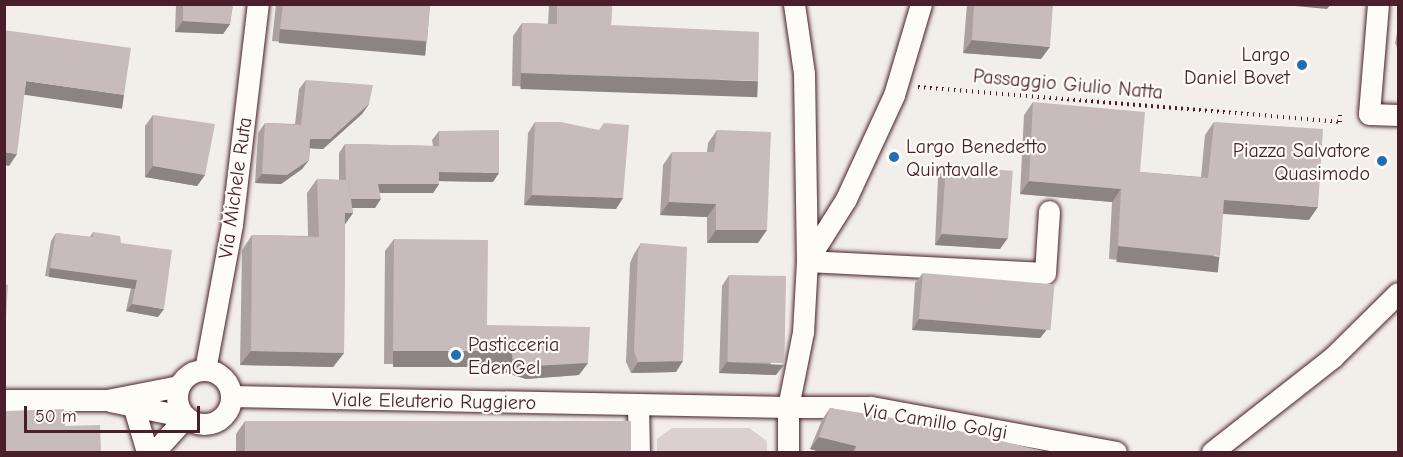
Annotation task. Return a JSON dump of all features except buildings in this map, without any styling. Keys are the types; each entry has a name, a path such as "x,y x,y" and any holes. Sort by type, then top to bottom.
{"street":[{"name":"Via Michele Ruta","path":"205,370 232,224 258,4"},
{"path":"788,453 788,407 802,332 807,261 804,73 794,4"},
{"path":"807,261 846,199 894,95 921,4"},
{"path":"1378,4 1369,114 1398,115"},
{"path":"807,261 1045,273 1049,211"},
{"path":"1212,453 1333,357 1373,315 1398,293"},
{"path":"4,400 107,400 178,386 194,371 205,370 220,375 231,396 219,419 202,423 186,417 134,408 107,400"},
{"path":"178,386 177,402 186,417"},
{"name":"Viale Eleuterio Ruggiero","path":"231,396 788,407"},
{"path":"638,405 639,453"},
{"name":"Via Camillo Golgi","path":"788,407 871,407 1116,453"},
{"path":"134,408 147,453"},
{"path":"154,453 186,417"}],"path":[{"name":"Passaggio Giulio Natta","path":"927,87 1340,122 1340,112"}],"shaded area":[{"path":"672,428 749,428 767,441 767,452 657,452 657,439"}],"place":[{"name":"Largo Daniel Bovet","path":"1302,65"},
{"name":"Largo Benedetto Quintavalle","path":"894,157"},
{"name":"Piazza Salvatore Quasimodo","path":"1382,161"},
{"name":"Pasticceria EdenGel","path":"456,355"}]}
